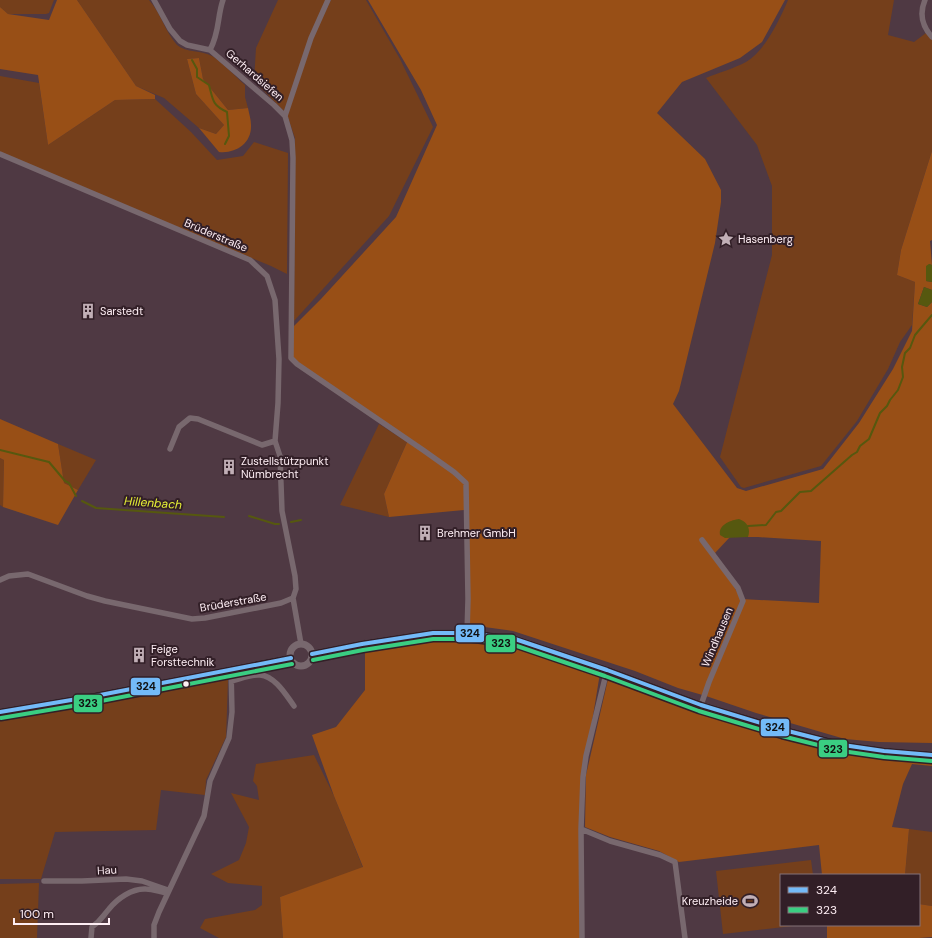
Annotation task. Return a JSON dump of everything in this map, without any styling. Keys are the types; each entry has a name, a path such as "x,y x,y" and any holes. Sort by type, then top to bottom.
{"main road":[{"path":"312,654 402,637 433,633 467,633 514,639 607,670 701,705 784,730 844,745 884,751 932,755"},
{"path":"300,644 310,648 312,654 310,662 304,666 296,665 291,658 292,650 300,644"},
{"path":"0,712 291,658"}],"street":[{"name":"Gerhardsiefen","path":"154,0 170,29 180,41 188,45 210,50 285,116 292,140 293,205 291,358 436,459 466,483 468,599 467,633"},
{"name":"Gerhardsiefen","path":"210,50 218,30 223,0"},
{"path":"285,116 311,38 328,0"},
{"path":"925,0 921,8 922,19 927,32 932,37"},
{"name":"Brüderstraße","path":"0,154 250,260 267,276 276,300 278,404 275,441 280,462 282,511 295,576 296,589 294,598 281,603 205,618 192,619 87,596 28,574 9,576 0,580"},
{"path":"170,449 179,427 190,418 198,419 262,445 275,441"},
{"name":"Windhausen","path":"701,705 709,682 744,601 738,588 702,540"},
{"path":"294,598 300,644"},
{"path":"154,938 154,925 168,891 204,816 210,781 228,738 232,712 231,669"},
{"path":"582,938 582,777 607,670"},
{"path":"232,681 259,675 269,678 294,706"},
{"path":"581,829 610,841 660,855 675,862 685,938"},
{"name":"Hau","path":"44,881 126,879 142,881 168,891"},
{"path":"91,938 92,927 101,920 118,899 136,890 145,888 168,891"}],"shaded area":[{"path":"0,0 54,0 49,13 46,14 8,14 0,7"},
{"path":"57,0 77,0 136,86 155,95 155,99 115,100 48,145 38,75 0,69 0,7 8,14 49,20"},
{"path":"77,0 149,0 177,45 181,48 208,54 216,58 245,85 245,97 248,108 228,110 203,79 199,58 187,59 196,94 224,125 216,134 199,128 164,98 136,86"},
{"path":"278,0 326,0 284,111 254,81 256,48"},
{"path":"331,0 366,0 400,59 433,127 389,216 294,321 295,138 287,115 313,37"},
{"path":"368,0 785,0 762,42 740,58 682,82 657,113 705,159 721,190 721,202 715,243 679,391 673,404 737,488 746,491 823,469 859,423 893,369 912,331 915,282 897,275 901,250 932,151 932,240 930,241 932,265 929,264 926,281 932,282 932,290 924,287 918,304 927,307 932,302 932,743 879,742 845,739 678,688 635,671 513,631 470,625 464,510 389,517 384,494 408,440 291,358 291,329 321,299 396,217 437,125 421,90","holes":["730,537 758,537 821,541 819,603 741,599 715,553"]},
{"path":"788,0 894,0 888,35 914,42 926,33 932,40 932,151 901,250 897,275 915,282 912,325 900,342 888,369 857,421 821,466 744,488 741,487 720,457 772,255 772,186 757,145 706,78 742,64 753,57 766,43"},
{"path":"199,58 203,79 228,110 248,108 251,131 246,142 237,149 219,152 199,128 216,134 224,125 196,94 187,59"},
{"path":"0,76 39,83 48,145 115,100 155,99 191,132 217,160 243,156 254,142 288,153 287,274 271,266 0,154"},
{"path":"929,264 932,265 932,282 926,281 926,266"},
{"path":"924,287 932,290 932,302 927,307 918,304"},
{"path":"0,419 58,444 64,483 78,490 58,525 3,507 4,460 0,458"},
{"path":"379,424 407,442 384,494 389,517 340,505"},
{"path":"58,444 96,460 78,490 64,483"},
{"path":"0,458 4,460 3,507 0,505"},
{"path":"739,519 749,528 748,537 725,538 720,535 721,528 723,526 729,522"},
{"path":"443,638 471,639 517,645 600,673 583,777 582,938 283,938 280,897 363,867 334,796 312,735 336,727 365,690 365,648"},
{"path":"609,675 755,726 814,743 866,752 932,758 932,766 912,764 903,784 892,827 909,829 905,874 822,874 819,845 679,862 659,851 610,837 585,827 586,775"},
{"path":"223,678 228,680 226,737 206,780 205,795 161,790 156,830 55,832 41,879 0,879 0,719 64,707 190,687"},
{"path":"314,755 334,796 363,868 280,897 283,938 219,938 200,928 205,919 255,910 262,905 262,886 228,883 211,874 239,860 246,843 249,827 231,793 259,800 257,786 253,781 256,764"},
{"path":"909,829 932,832 932,906 920,904 920,874 905,874"},
{"name":"Kreuzheide","path":"811,860 813,874 780,874 780,926 793,926 723,934 716,871"},
{"path":"39,883 37,938 0,938 0,884"},
{"path":"920,904 932,906 932,937 827,938 827,926 920,926"}],"waterway":[{"path":"192,60 197,69 197,77 209,85 214,102 218,107 227,112 229,136 225,144"},
{"path":"748,526 766,525 776,512 781,511 800,492 811,491 857,452 860,446 869,439 880,413 898,390 903,377 902,367 905,353 910,348 915,335 932,315"},
{"name":"Hillenbach","path":"0,450 49,462 65,481 69,483 76,496"},
{"name":"Hillenbach","path":"82,501 96,508 224,517"},
{"name":"Hillenbach","path":"249,516 279,524"},
{"name":"Hillenbach","path":"291,522 301,520"}],"transit line":[{"name":"324","path":"312,654 362,644 433,633 467,633 515,639 607,670 701,705 784,730 843,745 884,751 932,755"},
{"name":"323","path":"313,660 363,650 433,639 467,639 514,645 605,676 699,711 782,736 842,751 884,757 932,761"},
{"name":"324","path":"0,712 95,696 291,658"},
{"name":"323","path":"1,718 96,702 292,664"}],"place":[{"name":"Hasenberg","path":"726,239"},
{"name":"Sarstedt","path":"88,311"},
{"name":"Zustellstützpunkt Nümbrecht","path":"229,467"},
{"name":"Brehmer GmbH","path":"425,533"},
{"name":"Feige Forsttechnik","path":"139,655"},
{"name":"Kreuzheide","path":"750,901"}]}
